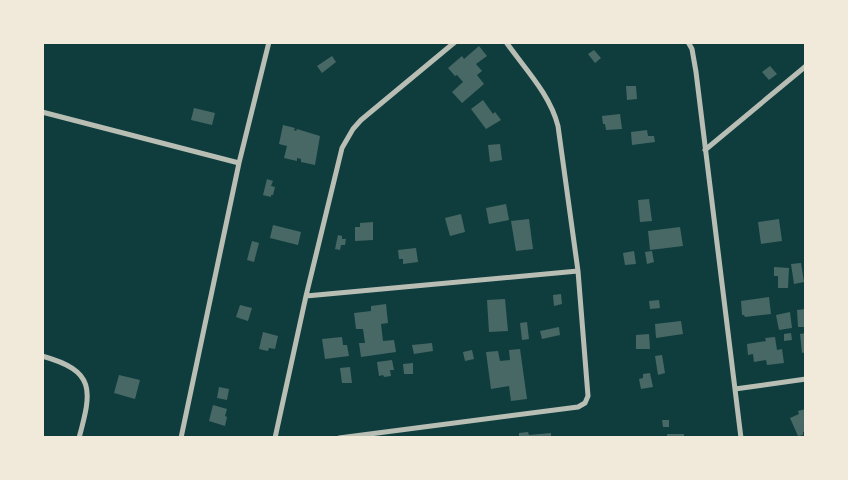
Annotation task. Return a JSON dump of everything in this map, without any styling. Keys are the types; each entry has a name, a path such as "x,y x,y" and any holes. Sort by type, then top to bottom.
{"street":[{"path":"181,438 239,163 269,42"},
{"path":"275,438 306,296 342,148 361,120 455,42"},
{"path":"339,438 582,405 588,396 578,271 555,113 547,98 506,42"},
{"path":"688,42 692,49 695,65 740,438"},
{"path":"705,150 806,66"},
{"path":"42,112 239,163"},
{"path":"306,296 578,271"},
{"path":"42,356 66,363 77,370 86,383 88,394 86,411 79,438"},
{"path":"735,389 806,379"}],"building":[{"path":"479,46 487,56 476,64 482,71 477,75 484,84 462,103 452,92 463,82 448,68 462,56 464,59"},
{"path":"594,50 601,58 595,63 588,54"},
{"path":"332,56 336,62 322,73 317,66"},
{"path":"770,66 777,74 769,80 762,72"},
{"path":"626,86 636,86 637,99 627,100"},
{"path":"483,100 493,114 495,112 501,120 486,129 471,109"},
{"path":"194,108 215,113 212,125 191,120"},
{"path":"620,114 622,129 606,130 602,116"},
{"path":"283,125 295,128 294,130 296,131 297,129 320,136 315,165 301,162 301,159 297,158 297,161 284,158 287,146 279,144"},
{"path":"647,130 648,136 654,136 655,142 632,145 631,132"},
{"path":"500,144 502,160 490,162 488,145"},
{"path":"267,179 273,181 271,186 275,187 271,197 263,195"},
{"path":"649,199 652,221 640,222 638,200"},
{"path":"506,204 509,220 489,224 486,208"},
{"path":"461,214 465,232 450,236 445,218"},
{"path":"529,219 533,249 516,251 511,221"},
{"path":"779,219 782,241 761,244 758,222"},
{"path":"373,222 373,240 355,241 355,227 360,227 360,223"},
{"path":"273,225 301,232 298,245 270,238"},
{"path":"680,227 683,246 650,250 648,231"},
{"path":"338,235 342,236 342,239 346,239 345,245 341,245 340,250 335,249"},
{"path":"252,241 259,243 254,262 247,260"},
{"path":"416,248 418,262 403,264 403,259 399,259 398,250"},
{"path":"634,251 636,264 625,265 623,253"},
{"path":"652,251 654,262 647,264 645,252"},
{"path":"801,263 804,282 794,284 791,264"},
{"path":"774,267 789,268 788,288 778,288 778,276 774,276"},
{"path":"561,294 562,304 554,306 553,295"},
{"path":"769,297 771,314 745,317 742,315 741,301"},
{"path":"505,299 508,331 489,332 487,300"},
{"path":"659,300 660,308 650,309 649,301"},
{"path":"386,304 388,323 381,324 383,341 394,340 396,352 361,357 359,343 365,343 363,329 356,329 354,313 371,311 371,306"},
{"path":"240,305 252,308 248,321 236,317"},
{"path":"806,309 806,327 798,327 797,310"},
{"path":"790,312 792,328 779,330 776,315"},
{"path":"681,321 683,334 656,338 655,324"},
{"path":"527,322 529,339 522,340 520,323"},
{"path":"559,327 560,335 542,339 540,331"},
{"path":"263,332 278,336 275,349 269,348 268,351 259,349"},
{"path":"791,333 792,340 784,341 784,334"},
{"path":"806,333 806,352 802,353 800,334"},
{"path":"649,334 650,349 636,349 636,335"},
{"path":"342,337 343,345 347,345 349,356 325,359 322,339"},
{"path":"775,337 777,350 782,349 784,363 767,365 766,360 754,362 753,354 748,355 747,344 766,341 765,338"},
{"path":"432,343 433,351 414,354 412,345"},
{"path":"520,349 527,399 511,401 509,386 491,389 486,352 498,351 500,361 510,360 509,350"},
{"path":"472,350 474,359 465,361 463,352"},
{"path":"662,355 665,373 658,375 655,356"},
{"path":"392,360 394,370 390,370 391,376 379,376 377,362"},
{"path":"413,363 413,374 404,374 403,364"},
{"path":"350,367 352,383 342,383 340,368"},
{"path":"650,373 653,387 641,389 639,379 643,378 643,374"},
{"path":"119,375 140,380 135,399 114,393"},
{"path":"219,387 229,389 227,400 217,398"},
{"path":"213,405 227,409 225,426 209,421"},
{"path":"806,409 806,431 803,432 803,435 798,436 790,418 799,414 798,411"},
{"path":"662,420 669,420 669,427 663,427"},
{"path":"528,432 529,435 551,433 551,438 519,438 519,433"},
{"path":"667,434 684,434 684,438 667,438"}]}
